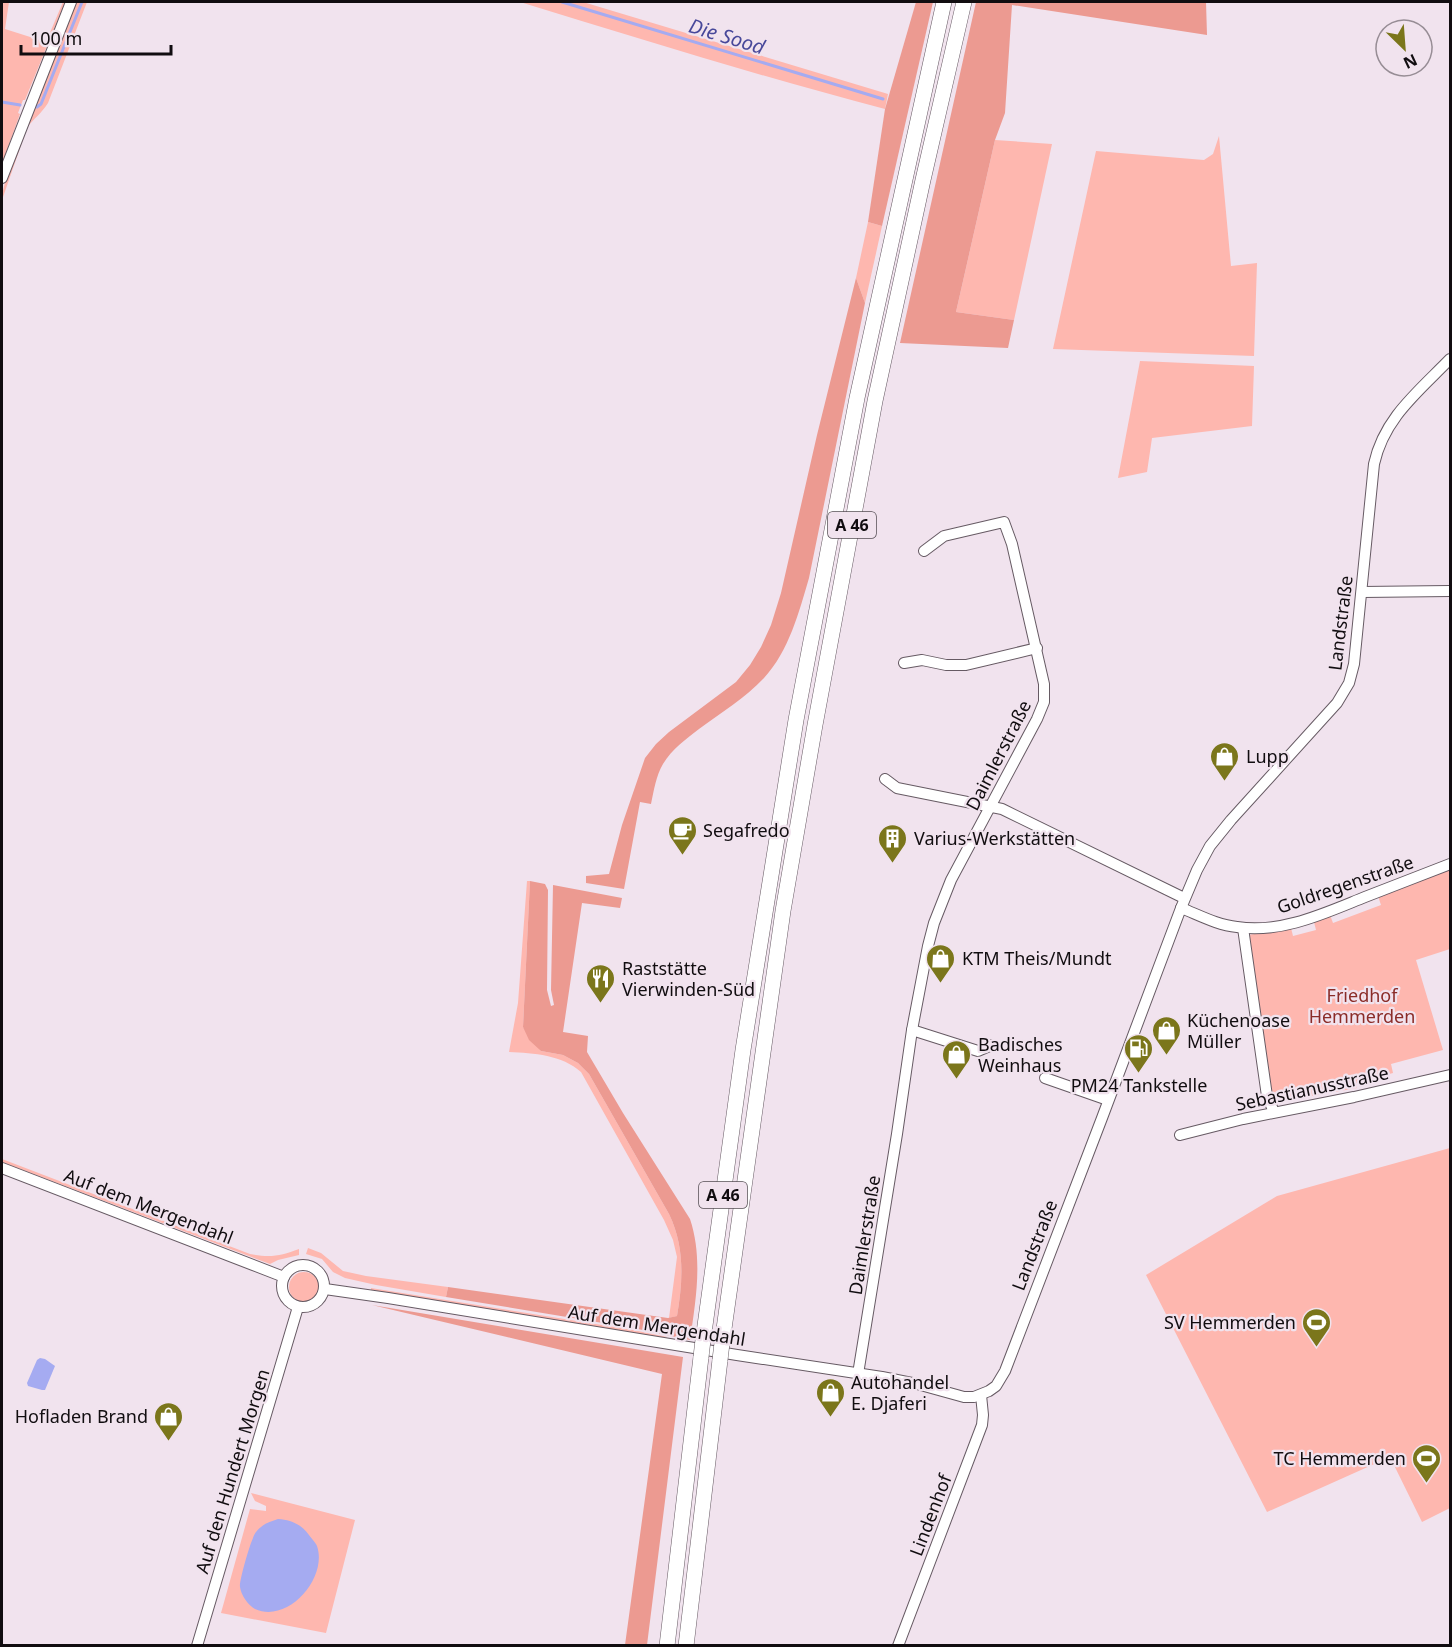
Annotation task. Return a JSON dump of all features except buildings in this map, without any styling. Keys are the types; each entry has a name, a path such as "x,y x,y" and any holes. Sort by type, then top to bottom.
{"highway":[{"name":"A 46","path":"667,1646 703,1340 744,1038 803,686 857,398 944,2"},
{"name":"A 46","path":"686,1646 722,1343 781,922 875,401 964,2"}],"street":[{"path":"2,178 71,2"},
{"name":"Landstraße","path":"981,1395 996,1386 1005,1371 1182,903 1197,870 1217,838 1264,781 1337,703 1346,690 1353,671 1374,464 1379,447 1385,432 1398,412 1450,359"},
{"name":"Daimlerstraße","path":"858,1374 912,1030 928,946 951,880 992,806 1042,706 1045,689 1012,543 1004,522 944,536 924,551"},
{"path":"1362,592 1450,591"},
{"path":"904,663 921,660 946,665 966,664 1037,648"},
{"name":"Goldregenstraße","path":"885,779 897,788 1002,809 1222,924 1243,928 1273,927 1311,918 1450,864"},
{"path":"1243,928 1267,1096 1274,1112"},
{"path":"912,1030 978,1051 992,1045"},
{"name":"Sebastianusstraße","path":"1180,1135 1274,1112 1336,1101 1450,1075"},
{"path":"1045,1078 1108,1100"},
{"name":"Auf dem Mergendahl","path":"2,1168 284,1277"},
{"path":"307,1265 319,1271 323,1276 325,1289 323,1296 312,1306 306,1307 298,1307 288,1301 282,1290 284,1277 293,1267 307,1265"},
{"name":"Auf dem Mergendahl","path":"325,1289 917,1384 961,1397 972,1398 981,1395"},
{"name":"Auf den Hundert Morgen","path":"197,1646 298,1307"},
{"name":"Lindenhof","path":"898,1646 982,1425 981,1395"}],"green space":[{"path":"2,2 9,2 5,29 46,42 63,2 65,2 25,100 23,100 2,164"},
{"path":"76,2 87,2 48,103 27,128 2,200 6,179"},
{"path":"520,2 583,2 888,94 885,109 747,71"},
{"path":"1219,136 1231,266 1257,263 1254,356 1053,349 1096,151 1204,160 1213,154"},
{"path":"995,140 1052,144 1014,320 956,312"},
{"path":"868,222 882,226 865,303 856,278"},
{"path":"1140,361 1254,366 1252,426 1152,438 1147,472 1118,478"},
{"name":"Friedhof Hemmerden","path":"1450,868 1450,949 1416,960 1443,1050 1391,1064 1393,1073 1356,1083 1357,1088 1306,1097 1274,1095 1268,1083 1248,935 1291,928 1293,936 1316,930 1314,922 1330,915 1333,923 1381,905 1378,896"},
{"path":"527,881 530,881 523,1027 541,1051 563,1055 578,1063 589,1074 669,1214 678,1239 681,1264 681,1290 677,1316 669,1318 677,1257 673,1240 581,1072 556,1058 509,1052 518,1003"},
{"name":"SV Hemmerden","path":"1450,1148 1450,1508 1422,1522 1390,1457 1267,1512 1146,1275 1277,1196"},
{"path":"2,1159 250,1254 275,1256 299,1249 299,1255 270,1264 2,1162"},
{"path":"308,1248 321,1253 343,1271 448,1287 446,1297 345,1278 333,1272 322,1259 306,1254"},
{"path":"304,1272 314,1277 319,1287 314,1297 304,1302 294,1297 289,1287 294,1277"},
{"path":"371,1288 633,1330 667,1337 371,1290"},
{"path":"251,1493 355,1520 326,1633 221,1613 250,1509 266,1511 266,1506 255,1501"}],"shaded area":[{"path":"916,2 933,2 882,226 868,222 885,109"},
{"path":"976,2 1206,2 1207,35 1012,5 1005,113 995,140 956,312 1014,320 1008,348 900,343"},
{"path":"856,278 865,303 809,578 787,643 773,667 757,685 684,741 663,764 651,804 640,802 624,889 586,883 586,876 609,874 622,825 645,758 669,732 736,682 750,665 771,625 781,593"},
{"path":"530,881 545,884 548,890 547,990 551,1006 554,1005 551,990 553,885 622,898 620,908 582,903 563,1032 588,1036 587,1052 690,1219 697,1264 690,1340 633,1328 446,1297 448,1287 668,1318 677,1316 681,1290 681,1264 678,1239 669,1214 589,1074 578,1063 563,1055 541,1051 529,1040 523,1027"},
{"path":"372,1305 683,1357 647,1645 625,1645 662,1374"}],"water":[{"path":"40,1358 55,1366 45,1390 28,1386 27,1383"},
{"path":"278,1519 303,1528 316,1545 319,1559 311,1584 302,1595 292,1604 280,1610 268,1612 255,1609 245,1600 240,1583 255,1533 264,1524"}],"waterway":[{"name":"Die Sood","path":"37,107 41,104 82,2"},
{"name":"Die Sood","path":"562,2 883,99"},
{"name":"Die Sood","path":"2,102 20,105"}],"place":[{"name":"Lupp","path":"1225,782"},
{"name":"Segafredo","path":"682,856"},
{"name":"Varius-Werkstätten","path":"893,864"},
{"name":"KTM Theis/Mundt","path":"941,984"},
{"name":"Raststätte Vierwinden-Süd","path":"601,1004"},
{"name":"Küchenoase Müller","path":"1166,1056"},
{"name":"PM24 Tankstelle","path":"1139,1074"},
{"name":"Badisches Weinhaus","path":"957,1080"},
{"name":"SV Hemmerden","path":"1317,1348"},
{"name":"Autohandel E. Djaferi","path":"830,1418"},
{"name":"Hofladen Brand","path":"169,1442"},
{"name":"TC Hemmerden","path":"1427,1484"}]}
